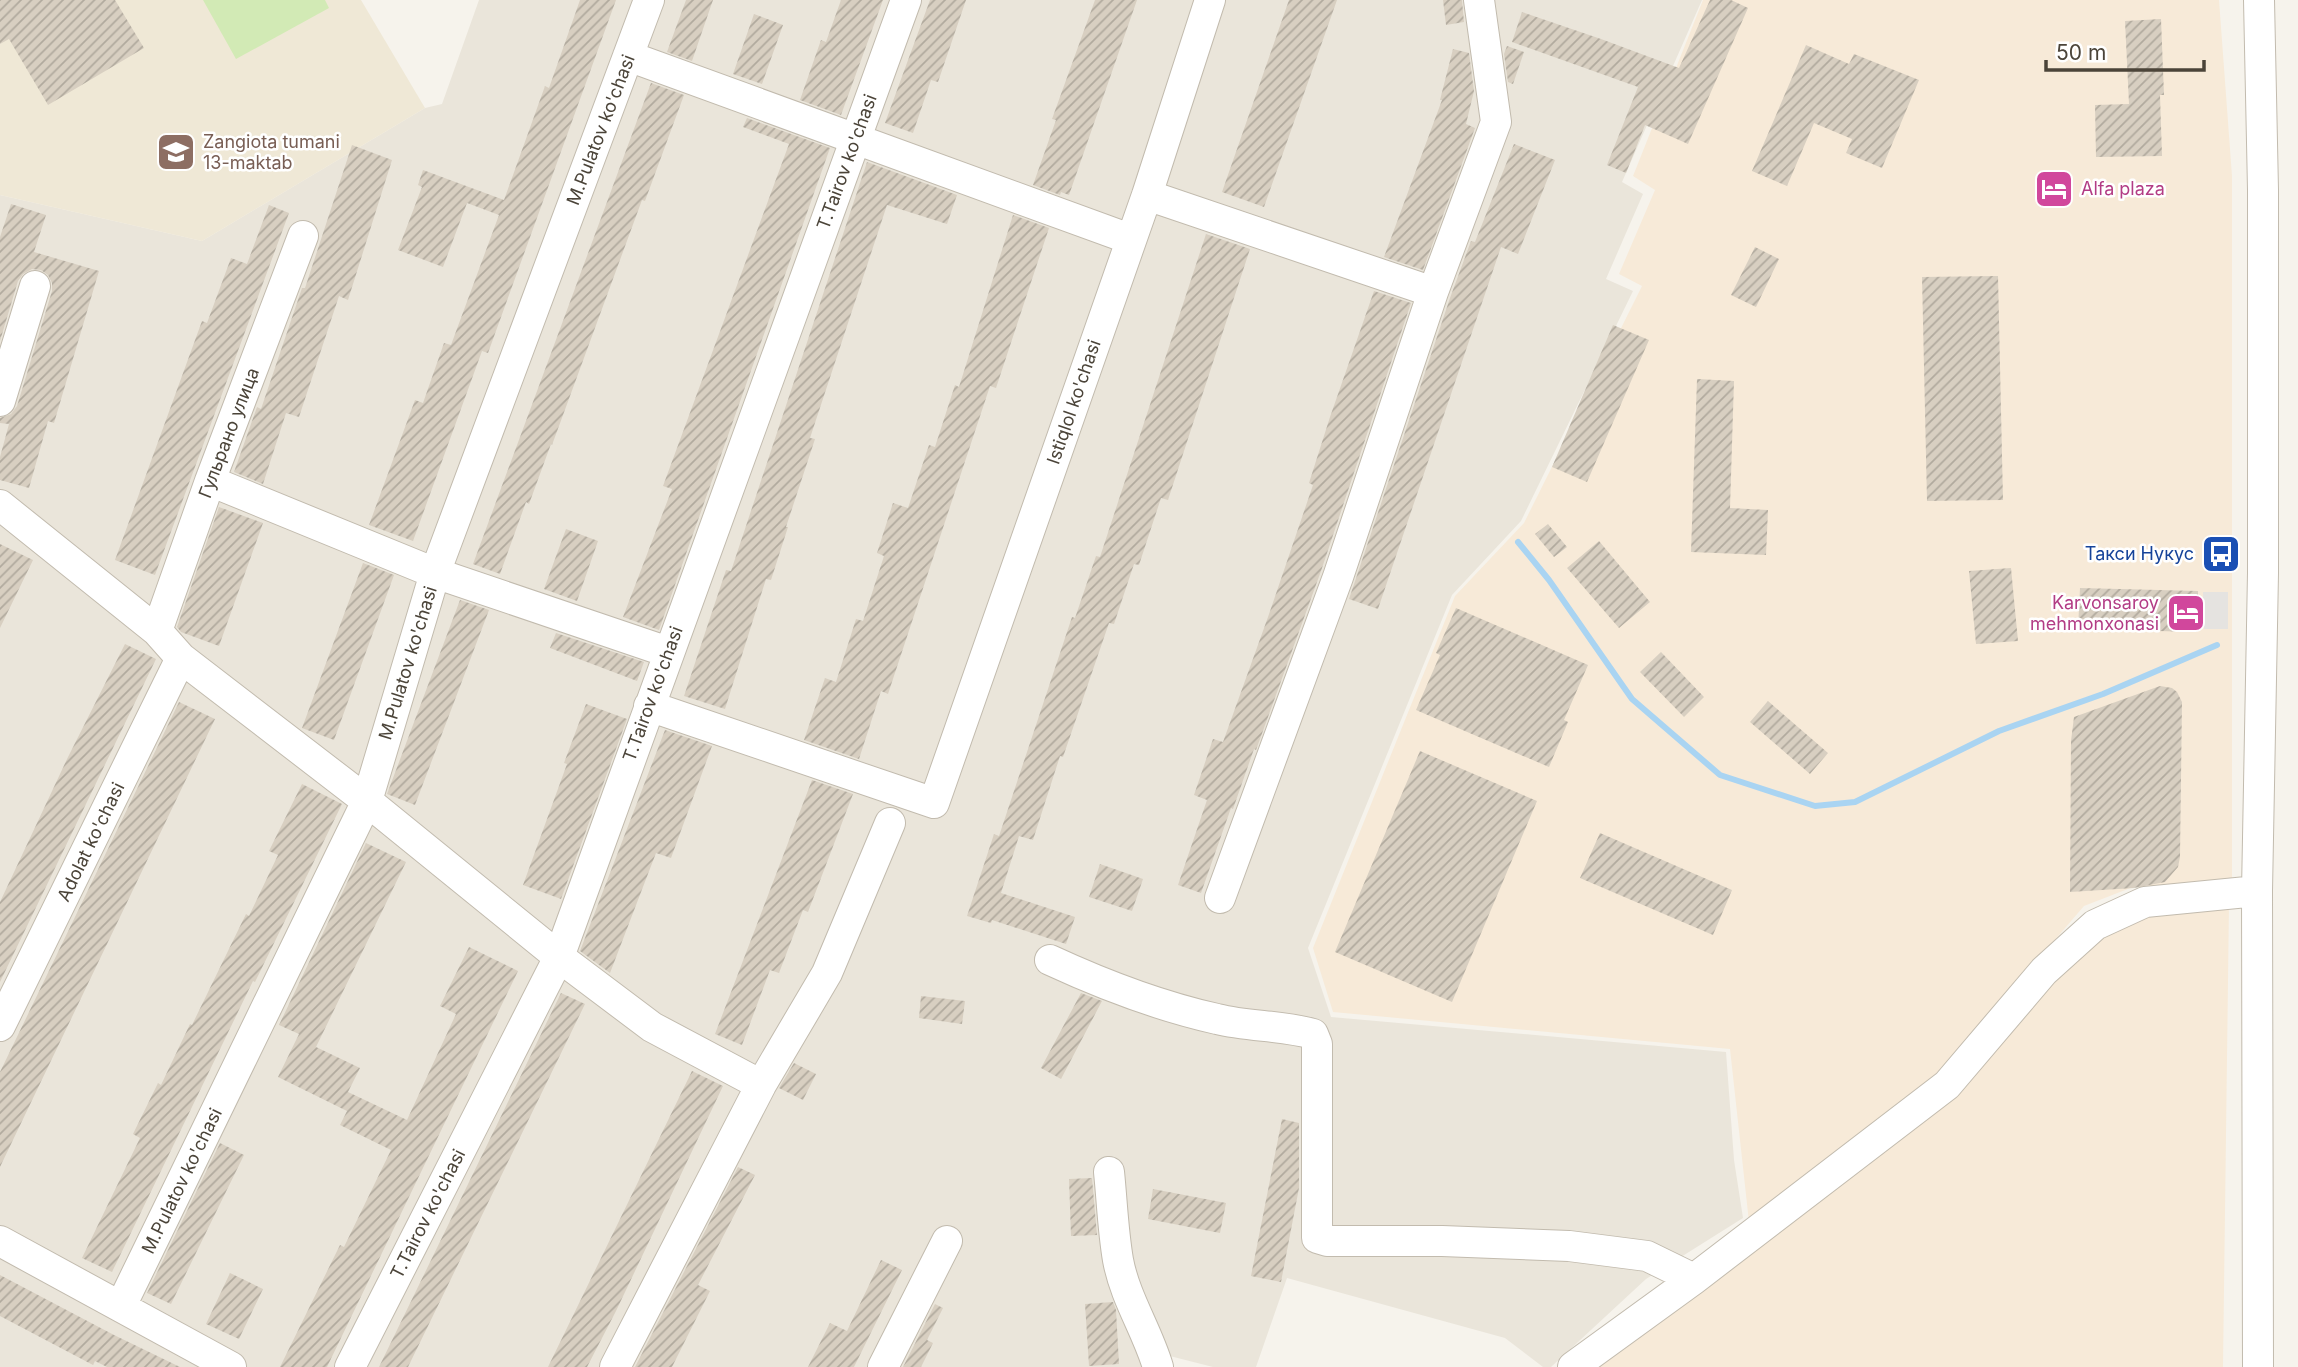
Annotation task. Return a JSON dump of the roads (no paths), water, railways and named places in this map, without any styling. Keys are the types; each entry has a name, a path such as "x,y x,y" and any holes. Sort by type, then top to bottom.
{"street":[{"name":"M.Pulatov ko'chasi","path":"121,1306 367,801 435,573 649,0"},
{"name":"T.Tairov ko'chasi","path":"351,1367 559,957 906,0"},
{"name":"Istiqlol ko'chasi","path":"649,706 934,803 1147,195 1210,0"},
{"path":"1220,898 1338,577 1433,292 1496,122 1479,0"},
{"path":"2258,1367 2257,891 2263,573 2263,190 2259,0"},
{"path":"628,56 1130,239"},
{"path":"1147,195 1433,292"},
{"name":"Гульрано улица","path":"158,631 210,481 303,236"},
{"path":"0,401 35,286"},
{"path":"210,481 435,573 668,652"},
{"path":"1,508 158,631 181,659 367,801 559,957 652,1027 761,1085"},
{"name":"Adolat ko'chasi","path":"0,1026 181,659"},
{"path":"614,1367 761,1085 827,973 890,823"},
{"path":"1573,1367 1694,1279 1947,1085 2044,971 2095,925 2145,902 2257,891"},
{"path":"1050,960 1094,981 1219,1020 1313,1034 1317,1044 1317,1238 1327,1241 1442,1241 1569,1246 1647,1256 1694,1279"},
{"path":"1109,1172 1118,1261 1133,1310 1150,1343 1158,1367"},
{"path":"0,1241 231,1367"},
{"path":"883,1367 947,1241"}],"waterway":[{"path":"1518,542 1549,580 1632,699 1720,775 1815,806 1855,802 1999,731 2103,694 2217,645"}],"place":[{"name":"Zangiota tumani 13-maktab","path":"176,152"},
{"name":"Alfa plaza","path":"2054,189"},
{"name":"Такси Нукус","path":"2221,554"},
{"name":"Karvonsaroy mehmonxonasi","path":"2186,613"}]}
